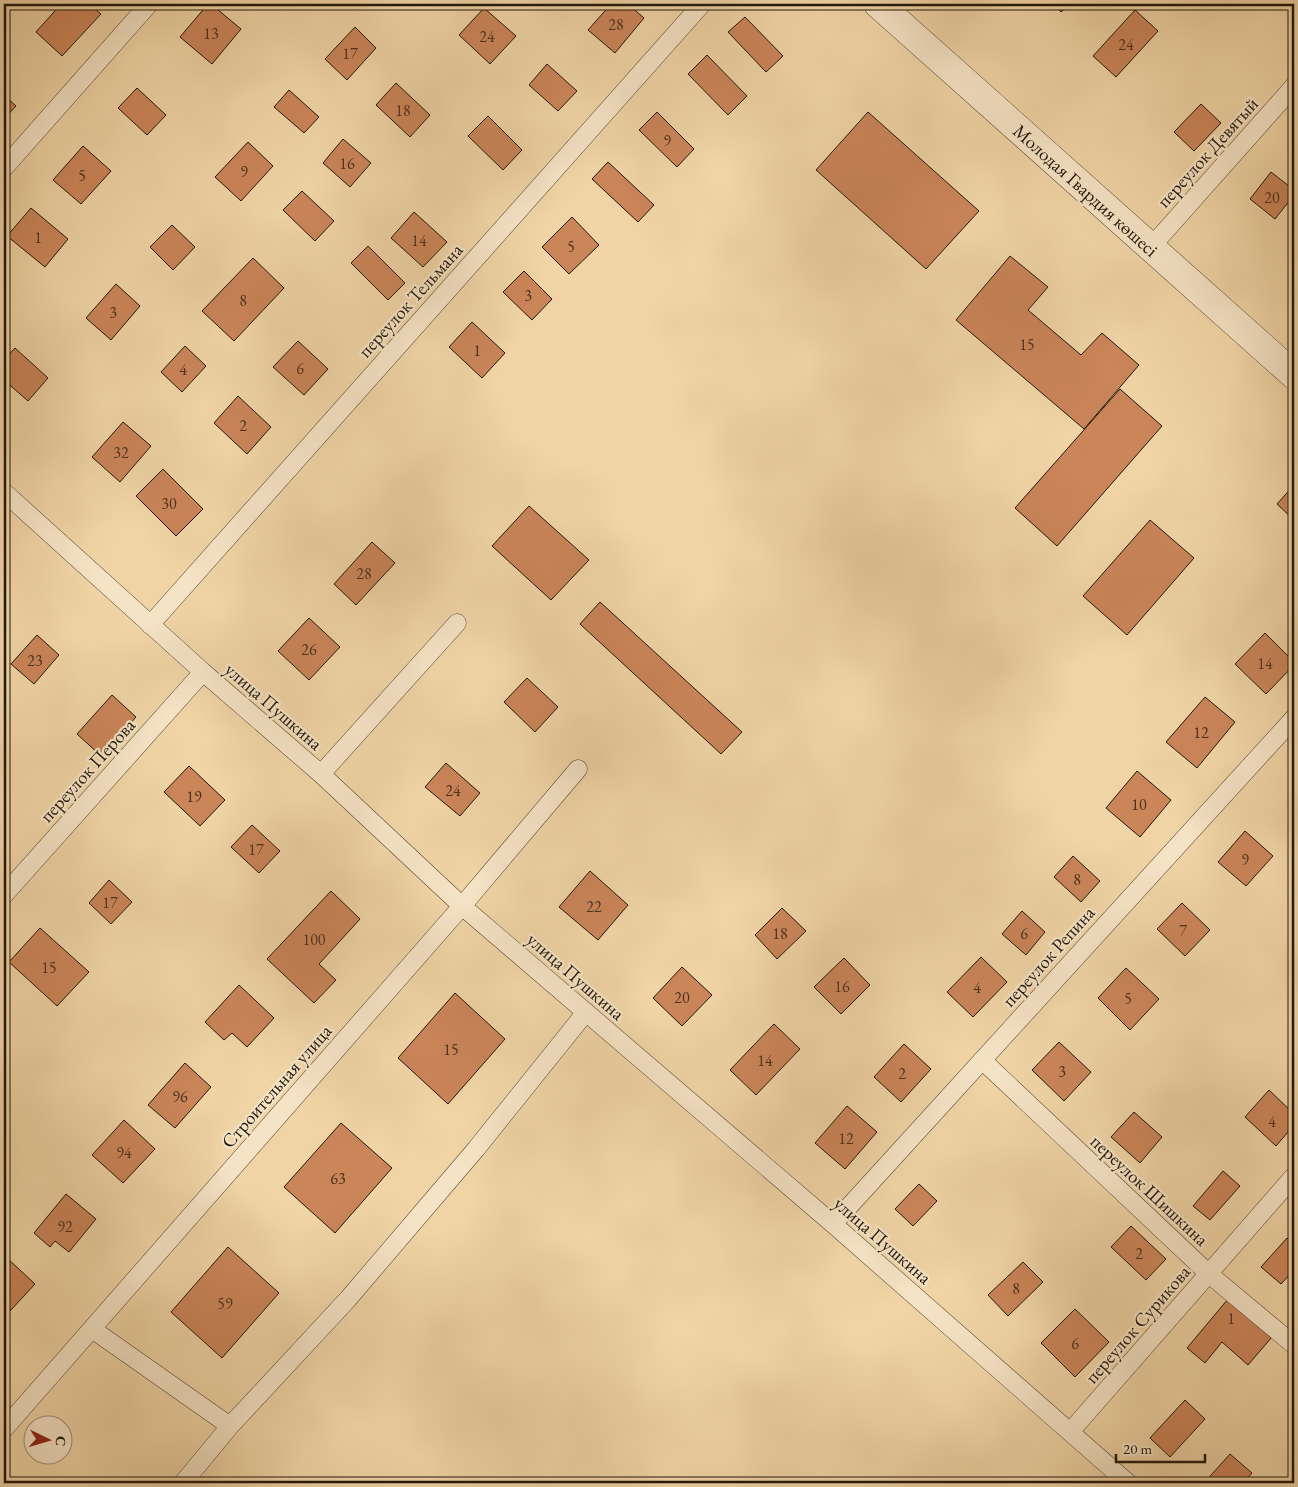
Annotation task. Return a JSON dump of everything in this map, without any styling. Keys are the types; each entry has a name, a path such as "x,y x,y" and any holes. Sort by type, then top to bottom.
{"street":[{"name":"Молодая Гвардия көшесі","path":"878,4 1294,375"}],"lane":[{"path":"4,168 149,4"},
{"name":"переулок Тельмана","path":"150,626 702,4"},
{"name":"переулок Девятый","path":"1151,247 1294,86"},
{"name":"улица Пушкина","path":"4,492 150,626 321,774 462,906 833,1224 1128,1483"},
{"path":"321,774 457,623"},
{"name":"переулок Перова","path":"4,895 203,672"},
{"name":"переулок Репина","path":"833,1224 1294,718"},
{"name":"Строительная улица","path":"4,1429 462,906 578,769"},
{"path":"183,1483 230,1426 354,1291 476,1149 586,1012"},
{"name":"переулок Шишкина","path":"982,1060 1209,1274 1294,1345"},
{"name":"переулок Сурикова","path":"1070,1432 1294,1176"},
{"path":"92,1329 230,1426"}],"building":[{"path":"61,4 89,4 101,14 62,56 36,32"},
{"path":"208,4 211,4 241,29 212,64 180,37"},
{"path":"611,4 628,4 644,18 615,53 588,30"},
{"path":"1053,4 1070,4 1061,12"},
{"path":"484,8 516,36 490,64 459,35"},
{"path":"1135,10 1158,31 1116,77 1093,56"},
{"path":"745,17 783,56 766,72 728,32"},
{"path":"355,27 376,48 347,80 325,59"},
{"path":"707,55 747,96 728,115 688,74"},
{"path":"547,64 577,91 558,111 529,85"},
{"path":"396,83 430,115 410,137 376,105"},
{"path":"137,88 166,115 147,135 118,108"},
{"path":"289,90 319,117 304,133 274,107"},
{"path":"4,95 16,106 4,119"},
{"path":"1201,104 1221,123 1194,151 1174,132"},
{"path":"657,112 694,149 677,167 639,130"},
{"path":"868,112 979,211 926,269 816,170"},
{"path":"488,116 522,150 503,170 468,136"},
{"path":"343,139 371,163 350,187 323,163"},
{"path":"248,142 273,166 241,201 215,177"},
{"path":"83,146 111,171 81,204 53,180"},
{"path":"608,162 654,205 638,222 592,179"},
{"path":"1271,172 1294,190 1294,195 1275,219 1250,199"},
{"path":"302,191 334,221 315,241 283,210"},
{"path":"31,208 68,239 45,267 7,236"},
{"path":"414,212 447,242 423,267 391,238"},
{"path":"572,217 599,245 569,274 542,247"},
{"path":"172,225 195,247 173,270 150,247"},
{"path":"368,246 405,283 388,300 351,263"},
{"path":"1010,256 1048,287 1028,310 1081,355 1102,333 1139,365 1084,429 956,320"},
{"path":"253,258 284,288 234,341 202,311"},
{"path":"524,271 552,299 532,320 503,292"},
{"path":"116,284 140,306 111,340 86,318"},
{"path":"472,322 505,353 482,378 449,347"},
{"path":"298,341 328,369 304,395 273,367"},
{"path":"185,346 206,366 182,392 161,372"},
{"path":"15,348 48,378 28,401 4,380 4,360"},
{"path":"1120,389 1162,426 1057,546 1015,508"},
{"path":"238,396 271,427 247,454 214,423"},
{"path":"123,422 151,446 120,482 92,457"},
{"path":"163,469 203,509 176,536 136,496"},
{"path":"1294,485 1294,520 1277,504"},
{"path":"529,506 589,560 551,600 492,546"},
{"path":"1150,520 1194,558 1127,635 1083,596"},
{"path":"372,542 395,563 356,605 334,584"},
{"path":"600,602 742,732 721,754 580,624"},
{"path":"309,618 340,647 309,680 278,651"},
{"path":"1265,633 1294,662 1294,665 1266,694 1235,664"},
{"path":"37,635 59,655 34,684 11,664"},
{"path":"527,678 558,707 535,732 504,702"},
{"path":"112,695 136,717 101,756 77,734"},
{"path":"1205,697 1235,722 1197,768 1166,742"},
{"path":"446,763 480,793 460,816 425,787"},
{"path":"189,766 225,800 200,826 164,792"},
{"path":"1137,771 1171,800 1140,837 1106,808"},
{"path":"252,825 280,851 259,873 231,847"},
{"path":"1245,831 1273,856 1246,886 1218,862"},
{"path":"1073,856 1100,881 1081,902 1054,877"},
{"path":"590,871 628,905 598,940 559,907"},
{"path":"109,880 132,902 111,924 89,903"},
{"path":"331,891 360,919 319,964 336,980 314,1003 267,959"},
{"path":"1182,903 1210,930 1185,956 1157,929"},
{"path":"782,908 806,931 777,959 755,935"},
{"path":"1022,911 1045,932 1026,955 1002,934"},
{"path":"40,928 89,972 57,1006 9,962"},
{"path":"981,957 1007,982 973,1017 947,992"},
{"path":"844,958 870,985 841,1014 814,987"},
{"path":"682,967 712,995 682,1026 653,998"},
{"path":"1126,968 1159,999 1130,1030 1098,998"},
{"path":"239,985 274,1018 247,1047 232,1033 224,1040 205,1022"},
{"path":"455,993 505,1039 448,1104 398,1058"},
{"path":"774,1024 800,1049 756,1095 730,1070"},
{"path":"1059,1042 1091,1072 1064,1101 1032,1070"},
{"path":"904,1044 931,1069 901,1102 874,1077"},
{"path":"185,1063 211,1087 175,1128 148,1105"},
{"path":"1269,1090 1294,1114 1294,1125 1276,1146 1245,1117"},
{"path":"847,1106 877,1132 845,1169 815,1143"},
{"path":"1134,1112 1162,1137 1140,1163 1111,1137"},
{"path":"124,1120 155,1149 123,1183 92,1155"},
{"path":"341,1123 392,1168 335,1233 284,1187"},
{"path":"1223,1171 1240,1186 1210,1220 1193,1206"},
{"path":"919,1184 937,1201 913,1226 895,1209"},
{"path":"66,1194 96,1219 69,1252 55,1241 50,1247 34,1233"},
{"path":"1131,1226 1166,1259 1146,1280 1111,1247"},
{"path":"1287,1238 1294,1245 1294,1270 1281,1284 1261,1267"},
{"path":"228,1247 279,1293 222,1358 171,1312"},
{"path":"6,1257 35,1284 10,1311 4,1306 4,1259"},
{"path":"1023,1262 1043,1282 1008,1316 988,1295"},
{"path":"1228,1299 1272,1337 1248,1365 1222,1342 1205,1363 1187,1348"},
{"path":"1075,1309 1109,1342 1075,1377 1041,1343"},
{"path":"1185,1400 1205,1419 1170,1457 1150,1438"},
{"path":"1230,1454 1252,1473 1243,1483 1204,1483"}]}
